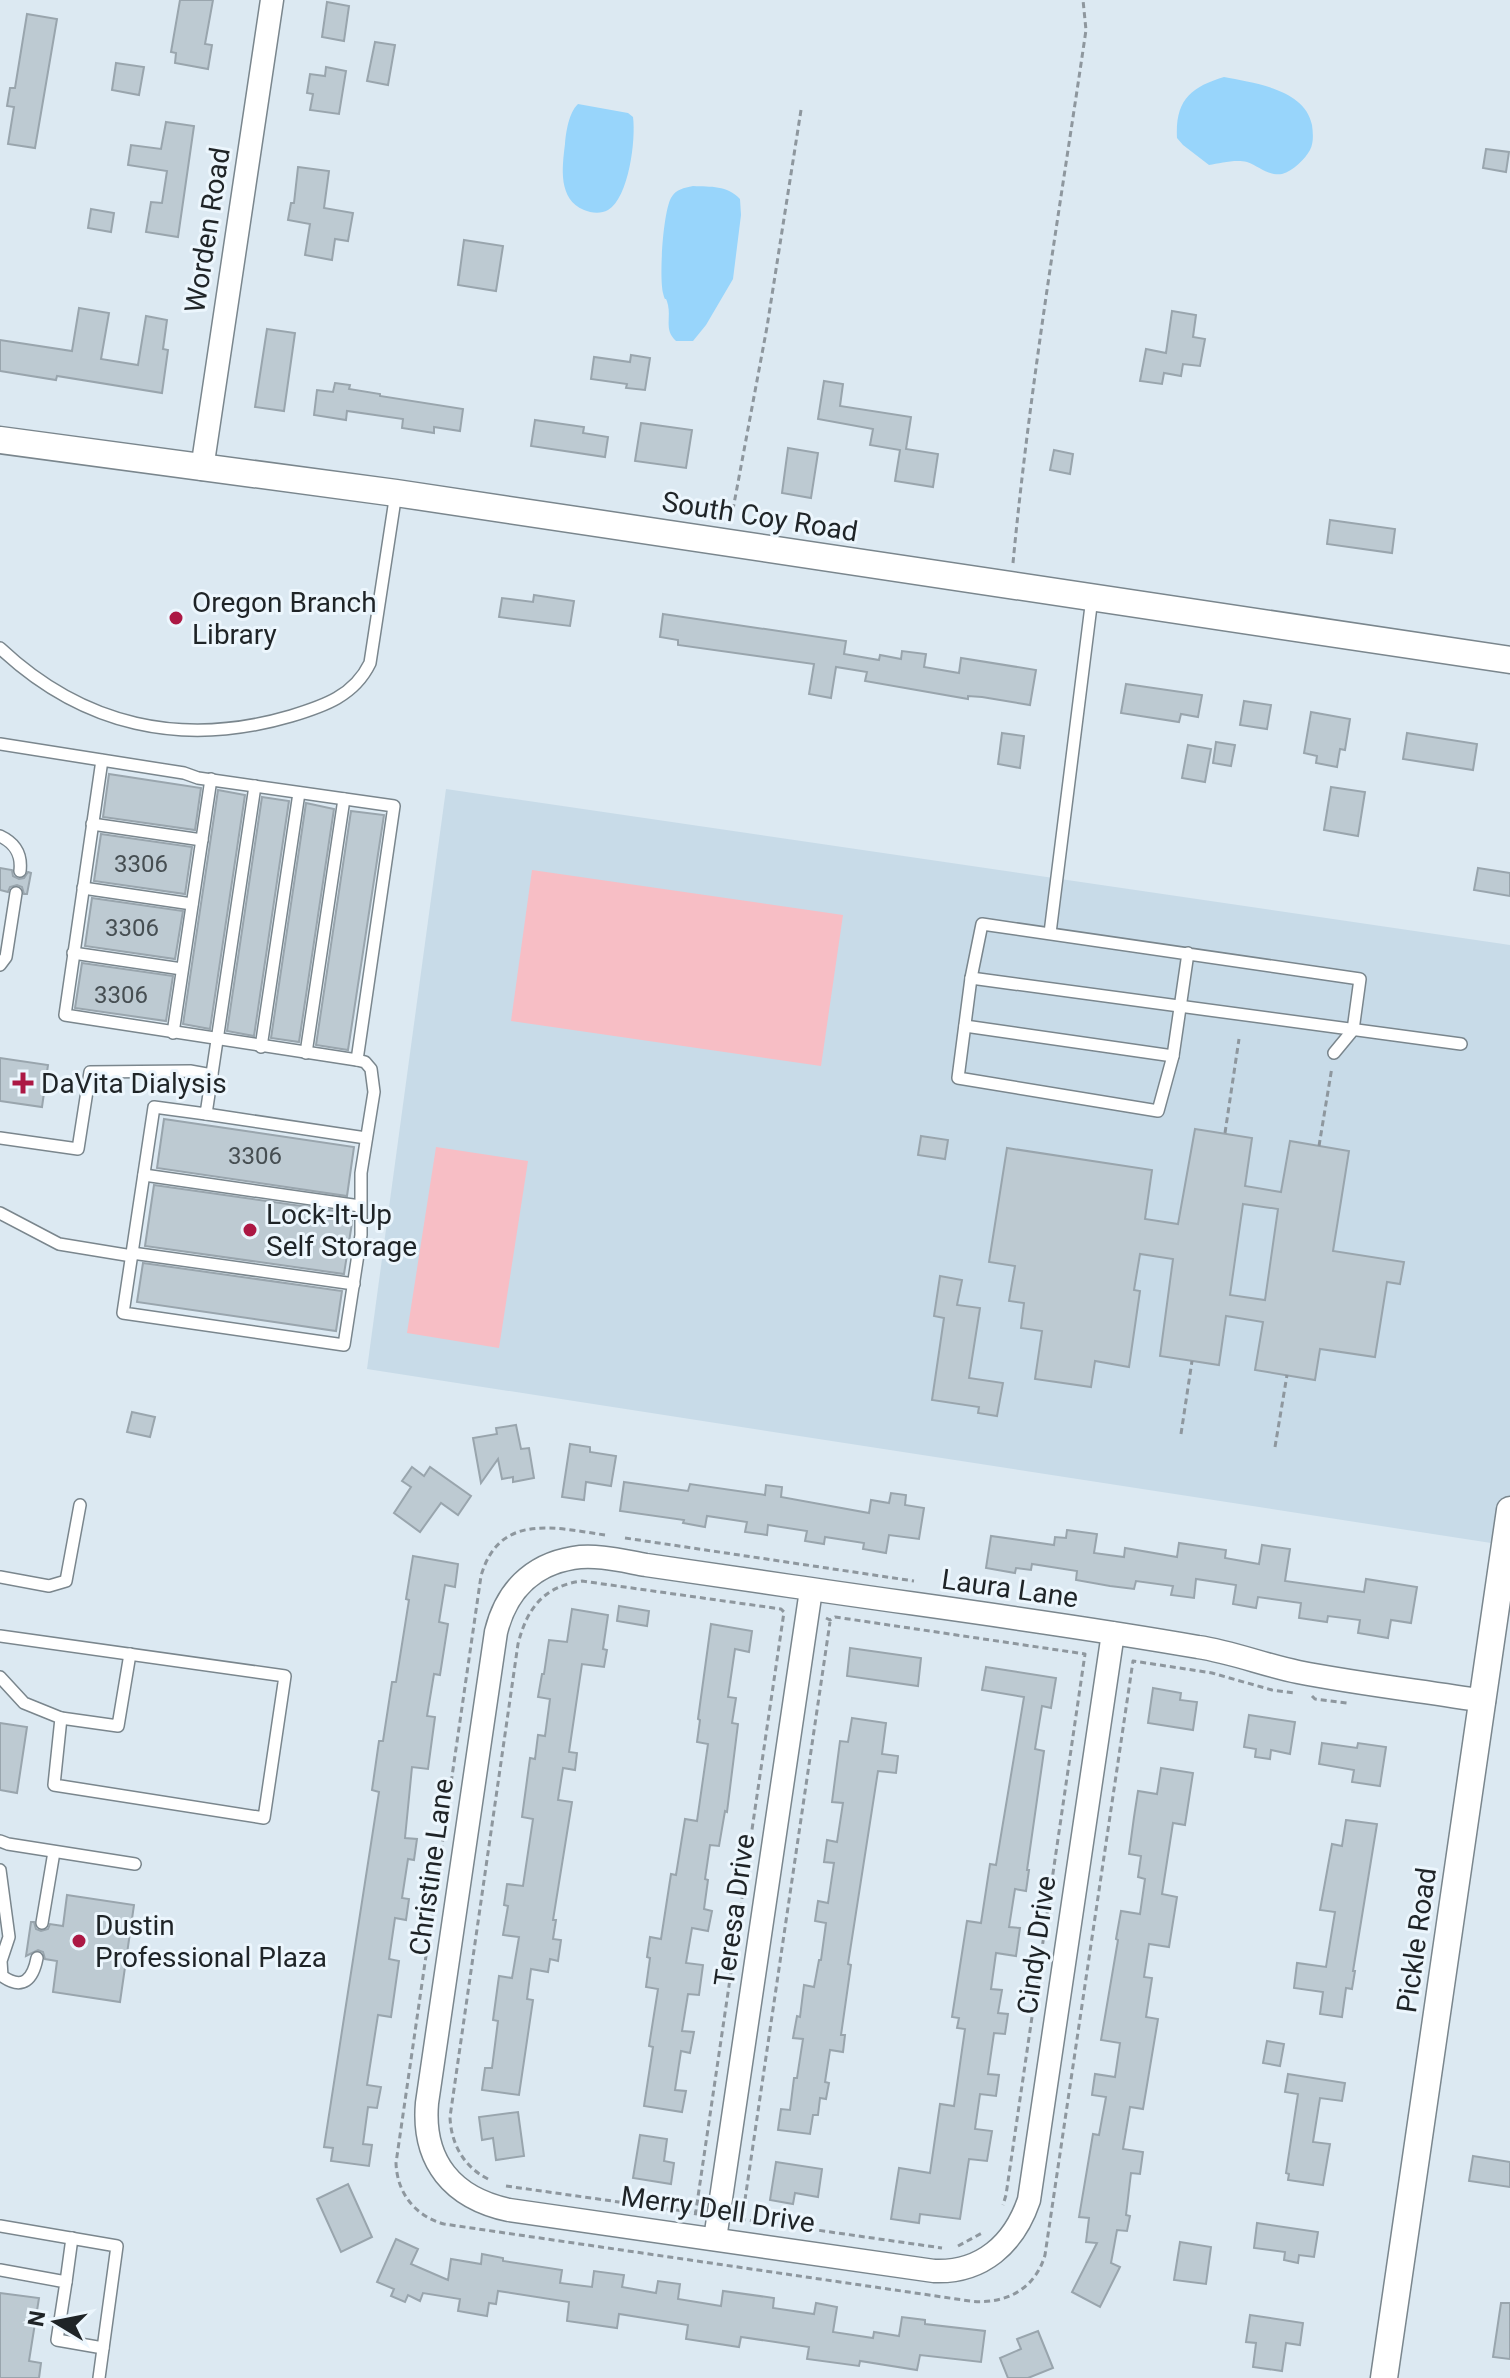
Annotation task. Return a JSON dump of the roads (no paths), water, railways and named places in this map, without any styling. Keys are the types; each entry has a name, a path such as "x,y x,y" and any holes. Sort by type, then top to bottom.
{"street":[{"name":"Worden Road","path":"202,469 272,0"},
{"name":"South Coy Road","path":"0,440 396,493 1510,660"},
{"name":"Pickle Road","path":"1384,2378 1510,1510"},
{"name":"Laura Lane","path":"529,1578 552,1564 578,1557 1113,1633 1225,1651 1298,1672 1484,1701"},
{"name":"Christine Lane","path":"443,2172 429,2145 427,2103 496,1632 508,1598 529,1578"},
{"name":"Teresa Drive","path":"715,2239 811,1590"},
{"name":"Cindy Drive","path":"993,2254 1016,2231 1029,2200 1113,1633"},
{"name":"Merry Dell Drive","path":"443,2172 469,2196 495,2207 934,2271 961,2270 993,2254"}],"lane":[{"path":"0,648 44,686 82,704 148,728 191,732 225,730 265,724 315,709 346,693 362,679 370,663 396,493"},
{"path":"1050,933 1092,598"},
{"path":"0,744 394,806 357,1060"},
{"path":"102,760 65,1015 357,1060 365,1062 374,1078 374,1092 361,1173 361,1235 344,1345 123,1313 154,1107 366,1138"},
{"path":"173,1033 211,779"},
{"path":"206,1114 255,786"},
{"path":"261,1047 299,793"},
{"path":"306,1053 344,799"},
{"path":"92,824 202,840"},
{"path":"0,836 15,846 20,871"},
{"path":"83,888 192,904"},
{"path":"0,965 6,957 16,893"},
{"path":"1188,953 1173,1056 1158,1111 958,1078 971,978 982,924 1188,953 1360,979 1353,1030 1334,1053"},
{"path":"73,953 182,969"},
{"path":"971,978 1461,1044"},
{"path":"965,1026 1173,1056"},
{"path":"0,1138 78,1149 90,1072 190,1071 212,1075"},
{"path":"144,1175 360,1206"},
{"path":"0,1213 59,1244 354,1284"},
{"path":"0,1577 49,1586 66,1581 80,1505"},
{"path":"0,1636 285,1676 264,1818 54,1785 61,1718"},
{"path":"0,1677 24,1703 61,1718 118,1726 130,1654"},
{"path":"0,1841 135,1864"},
{"path":"42,1923 54,1852"},
{"path":"0,1870 9,1937 1,1961 2,1976 8,1981 23,1982 29,1979 37,1958"},
{"path":"0,2226 117,2246 99,2378"},
{"path":"72,2238 57,2340 103,2348"},
{"path":"0,2270 66,2282"}],"water":[{"path":"1224,77 1277,90 1300,103 1307,113 1313,134 1312,144 1302,161 1282,174 1267,172 1243,161 1209,165 1183,145 1177,138 1182,105 1202,85"},
{"path":"578,104 628,113 633,117 632,153 626,181 615,203 602,212 590,212 576,205 564,182 567,128"},
{"path":"693,186 730,191 740,199 741,215 733,279 693,341 676,341 669,328 668,305 662,285 664,230 671,198 683,188"}],"place":[{"name":"Oregon Branch Library","path":"176,618"},
{"name":"DaVita Dialysis","path":"23,1083"},
{"name":"Lock-It-Up Self Storage","path":"250,1230"},
{"name":"Dustin Professional Plaza","path":"79,1941"}]}
